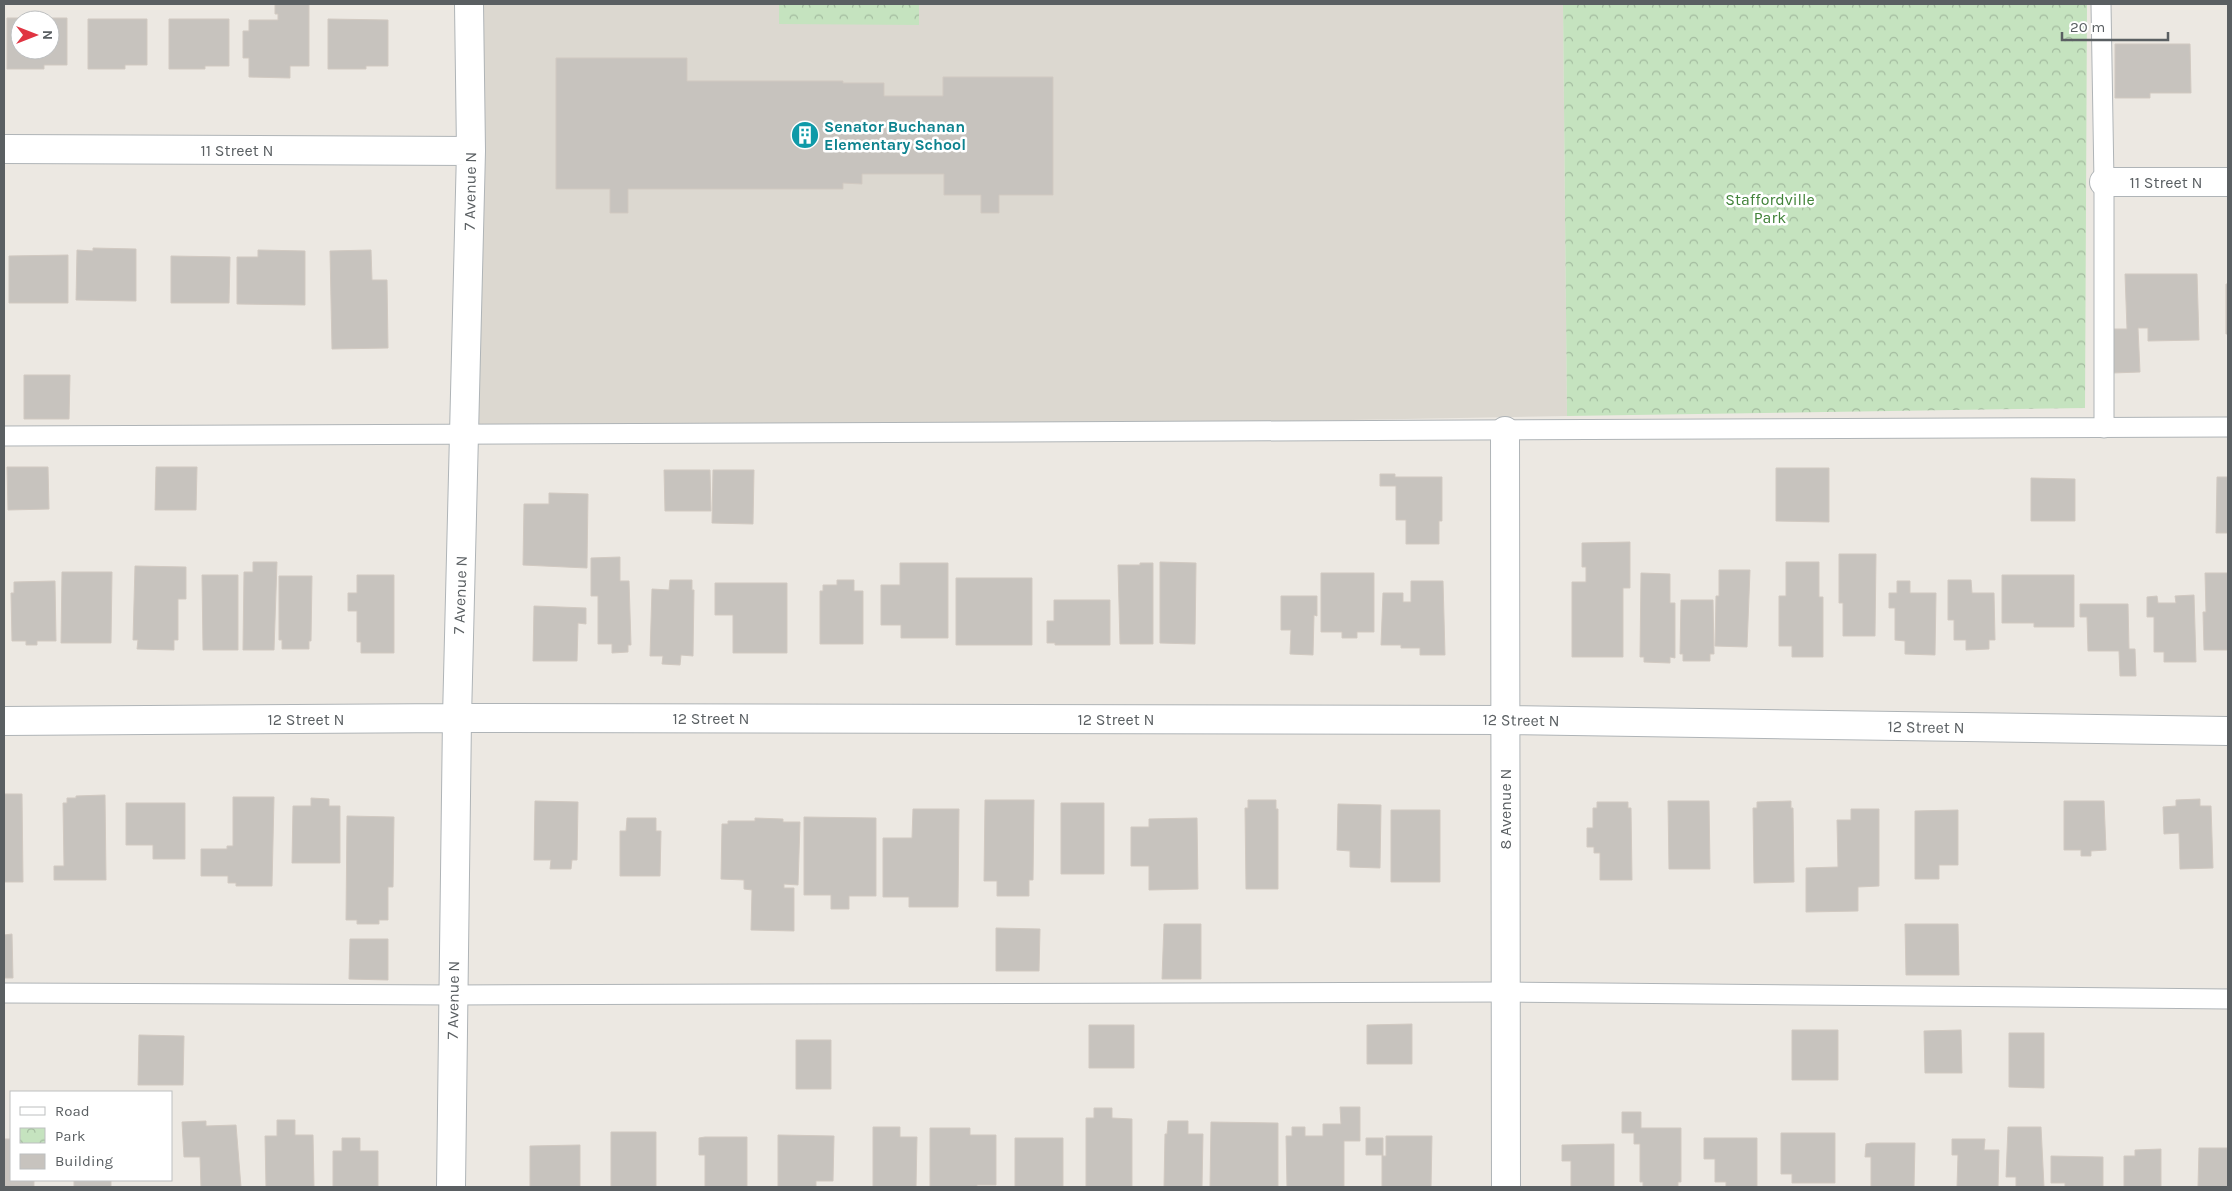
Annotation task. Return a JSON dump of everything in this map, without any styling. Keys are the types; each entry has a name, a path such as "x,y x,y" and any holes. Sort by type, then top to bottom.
{"street":[{"name":"7 Avenue N","path":"451,1187 457,718 471,151 469,4"},
{"name":"11 Street N","path":"4,149 471,151"},
{"name":"11 Street N","path":"2104,182 2228,182"},
{"name":"8 Avenue N","path":"1505,431 1506,1187"},
{"name":"12 Street N","path":"4,721 457,718 1505,720 2228,731"}],"lane":[{"path":"2101,4 2104,182 2104,428"},
{"path":"4,436 465,436 2228,427"},
{"path":"4,993 453,995 1505,992 2228,999"}],"shaded area":[{"path":"469,4 1563,4 1567,416 465,436"}],"green space":[{"path":"779,4 919,4 919,25 779,24"},
{"name":"Staffordville Park","path":"1563,4 2087,4 2085,408 1567,416"}],"building":[{"path":"275,4 309,4 309,66 290,66 290,78 249,77 249,58 243,58 243,31 249,31 249,20 278,20 278,14 275,14"},
{"path":"7,18 10,18 10,60 60,60 60,18 67,18 67,65 44,65 44,69 7,69"},
{"path":"88,19 147,19 147,65 125,65 125,69 88,69"},
{"path":"169,19 229,19 229,66 205,66 205,69 169,69"},
{"path":"328,19 388,20 388,66 366,66 366,69 328,69"},
{"path":"2115,44 2190,44 2191,93 2150,93 2150,98 2115,98"},
{"name":"Senator Buchanan Elementary School","path":"556,58 687,58 687,81 843,81 843,83 884,83 884,96 943,96 943,77 1053,77 1053,195 999,195 999,213 981,213 981,195 944,195 944,174 862,174 862,184 843,183 843,189 628,189 628,213 610,213 610,189 556,189"},
{"path":"93,248 136,249 136,301 76,300 77,250 93,251"},
{"path":"258,250 305,251 305,305 237,304 237,257 258,257"},
{"path":"371,250 372,280 387,280 388,348 332,349 330,251"},
{"path":"68,255 68,303 9,303 9,256"},
{"path":"171,256 230,257 229,303 171,303"},
{"path":"2125,274 2197,274 2199,340 2148,341 2148,328 2138,328 2140,372 2112,373 2111,329 2127,329"},
{"path":"2226,284 2228,284 2228,334 2226,334"},
{"path":"24,375 70,375 69,419 24,419"},
{"path":"7,467 48,467 49,509 8,510"},
{"path":"156,467 197,467 196,510 155,510"},
{"path":"1776,468 1829,468 1829,522 1776,521"},
{"path":"664,470 710,470 711,511 665,511"},
{"path":"713,470 754,470 753,524 712,523"},
{"path":"1380,474 1395,474 1395,477 1442,477 1442,521 1439,521 1439,544 1406,544 1406,520 1396,520 1396,486 1380,486"},
{"path":"2217,477 2228,477 2228,533 2216,533"},
{"path":"2031,478 2075,479 2075,521 2031,521"},
{"path":"549,493 588,494 587,568 523,565 524,504 549,504"},
{"path":"1630,542 1630,588 1623,588 1623,657 1572,657 1572,582 1586,582 1586,567 1582,567 1582,543"},
{"path":"1839,554 1876,554 1875,636 1843,636 1843,603 1839,603"},
{"path":"620,557 620,581 629,581 631,645 628,645 628,652 612,653 612,644 598,644 598,596 591,596 591,558"},
{"path":"253,562 277,562 274,650 243,650 244,572 253,572"},
{"path":"1160,562 1196,563 1195,644 1160,643"},
{"path":"1786,562 1819,562 1819,597 1823,597 1823,657 1792,657 1792,646 1779,646 1779,596 1786,596"},
{"path":"900,563 948,563 948,638 901,638 901,625 881,625 881,585 900,585"},
{"path":"1140,563 1153,563 1153,644 1120,644 1118,565 1140,565"},
{"path":"135,566 186,567 186,599 178,599 178,640 174,640 174,650 137,649 138,640 133,640"},
{"path":"1719,570 1750,570 1747,647 1715,646 1716,596 1719,596"},
{"path":"62,572 112,572 111,643 61,643"},
{"path":"1321,573 1374,573 1374,632 1357,632 1357,638 1342,638 1342,632 1321,632"},
{"path":"1641,573 1670,574 1670,603 1675,603 1675,658 1670,657 1670,663 1644,662 1644,657 1640,657"},
{"path":"2205,573 2228,573 2228,650 2204,650 2203,612 2206,612"},
{"path":"202,575 238,575 238,650 203,650"},
{"path":"357,575 394,575 394,653 361,653 361,642 357,642 357,611 348,611 348,593 357,593"},
{"path":"2002,575 2074,575 2074,627 2034,627 2034,623 2002,623"},
{"path":"279,576 312,576 311,641 309,641 309,649 282,649 282,640 279,640"},
{"path":"956,578 1032,578 1032,645 956,645"},
{"path":"670,580 692,580 692,590 694,590 693,656 681,655 680,665 662,664 663,656 650,656 652,589 669,590"},
{"path":"837,580 854,580 854,591 863,591 863,644 820,644 820,591 823,591 823,585 837,585"},
{"path":"1948,580 1971,580 1972,593 1994,593 1995,640 1989,640 1989,649 1966,650 1966,640 1954,640 1954,620 1948,620"},
{"path":"55,581 56,641 37,641 37,645 26,645 26,641 12,641 11,593 14,593 14,582"},
{"path":"1411,581 1443,581 1445,655 1420,655 1420,648 1401,648 1401,645 1381,645 1383,593 1403,593 1403,602 1411,602"},
{"path":"1897,581 1910,581 1910,593 1936,593 1935,655 1905,654 1905,641 1895,640 1895,608 1889,608 1889,593 1897,593"},
{"path":"715,583 787,583 787,653 733,653 733,615 715,615"},
{"path":"2194,595 2196,662 2164,662 2164,652 2154,652 2154,617 2147,617 2147,597 2157,596 2158,603 2176,603 2175,596"},
{"path":"1281,596 1317,596 1317,616 1314,615 1313,655 1290,654 1291,630 1281,630"},
{"path":"1054,600 1110,600 1110,645 1055,645 1055,643 1047,643 1047,621 1054,621"},
{"path":"1681,600 1713,600 1714,654 1710,654 1710,661 1683,661 1683,654 1680,654"},
{"path":"2080,604 2128,604 2129,649 2135,649 2136,676 2120,676 2119,651 2088,651 2087,617 2080,617"},
{"path":"534,606 586,608 586,624 578,623 577,661 533,661"},
{"path":"4,794 22,794 23,882 4,882"},
{"path":"105,795 106,880 54,880 54,866 64,866 63,803 67,803 67,798 76,798 76,796"},
{"path":"233,797 274,797 272,886 236,886 236,883 228,883 228,876 201,876 201,849 227,849 227,846 233,846"},
{"path":"311,798 329,799 329,806 340,806 340,863 292,863 293,806 311,806"},
{"path":"2200,799 2200,806 2211,806 2213,868 2180,869 2179,833 2164,834 2163,807 2176,806 2176,800"},
{"path":"985,800 1034,800 1033,880 1029,880 1029,896 997,896 997,881 984,881"},
{"path":"1248,800 1276,800 1276,809 1278,809 1278,889 1246,889 1245,808 1248,808"},
{"path":"535,801 578,802 577,860 572,860 571,869 550,869 551,860 534,860"},
{"path":"1668,801 1709,801 1710,869 1669,869"},
{"path":"1791,801 1791,808 1793,808 1794,882 1754,883 1753,808 1757,808 1757,802"},
{"path":"2064,801 2104,801 2106,850 2091,851 2091,856 2081,856 2081,850 2064,850"},
{"path":"1597,802 1628,802 1628,808 1631,808 1632,880 1600,880 1600,853 1594,853 1594,847 1587,847 1587,828 1593,828 1593,808 1597,808"},
{"path":"126,803 185,803 185,859 153,859 153,845 126,845"},
{"path":"1061,803 1104,803 1104,874 1061,874"},
{"path":"1338,804 1381,805 1380,868 1350,867 1350,851 1337,850"},
{"path":"913,809 959,809 958,907 909,907 909,897 883,897 883,838 912,838"},
{"path":"1851,809 1879,809 1879,886 1858,887 1858,911 1806,912 1806,868 1838,867 1837,820 1851,820"},
{"path":"1391,810 1440,810 1440,882 1391,882"},
{"path":"1958,810 1958,865 1939,865 1939,879 1915,879 1915,811"},
{"path":"347,816 394,817 393,887 388,887 388,920 379,920 379,924 357,924 357,920 346,920"},
{"path":"804,817 876,818 876,896 849,896 849,909 831,909 831,895 804,895"},
{"path":"627,818 656,818 656,831 661,831 660,876 620,876 620,831 626,831"},
{"path":"755,818 783,819 783,822 800,822 798,885 784,884 784,888 794,888 794,931 751,930 752,890 744,889 744,880 721,879 722,824 728,824 728,821 755,821"},
{"path":"1197,818 1198,889 1149,890 1149,866 1131,866 1131,827 1149,827 1149,819"},
{"path":"1164,924 1201,924 1201,979 1162,979"},
{"path":"1905,924 1958,924 1959,975 1906,975"},
{"path":"996,928 1040,929 1039,971 996,971"},
{"path":"12,934 13,978 4,978 4,935"},
{"path":"350,939 388,939 388,980 349,979"},
{"path":"1412,1024 1412,1064 1367,1064 1367,1025"},
{"path":"1089,1025 1134,1025 1134,1068 1089,1068"},
{"path":"1792,1030 1838,1030 1838,1080 1792,1080"},
{"path":"1961,1030 1962,1073 1925,1073 1924,1031"},
{"path":"2009,1033 2044,1033 2044,1088 2009,1087"},
{"path":"139,1035 184,1036 183,1085 138,1085"},
{"path":"796,1040 831,1040 831,1089 796,1089"},
{"path":"1340,1107 1360,1107 1360,1141 1344,1141 1344,1187 1287,1187 1286,1136 1292,1136 1292,1127 1305,1127 1305,1136 1323,1136 1323,1124 1341,1124"},
{"path":"1094,1108 1112,1108 1112,1118 1132,1119 1132,1187 1086,1187 1086,1118 1094,1118"},
{"path":"1622,1112 1641,1112 1641,1128 1681,1128 1681,1182 1678,1182 1678,1187 1643,1187 1643,1182 1640,1182 1640,1144 1634,1144 1634,1133 1622,1133"},
{"path":"277,1120 295,1120 295,1135 313,1135 314,1187 266,1187 265,1136 277,1136"},
{"path":"206,1121 206,1126 236,1125 241,1187 201,1187 200,1157 184,1157 182,1122"},
{"path":"1168,1121 1188,1121 1188,1134 1203,1134 1202,1187 1164,1187 1165,1134 1167,1134"},
{"path":"1211,1122 1278,1123 1278,1187 1210,1187"},
{"path":"873,1127 900,1127 900,1137 917,1137 916,1187 873,1187"},
{"path":"2008,1127 2041,1127 2044,1187 2016,1187 2016,1177 2006,1177"},
{"path":"930,1128 970,1128 970,1135 996,1135 996,1185 930,1187"},
{"path":"611,1132 656,1132 656,1187 611,1187"},
{"path":"1781,1133 1835,1133 1835,1183 1792,1183 1792,1174 1781,1174"},
{"path":"778,1135 834,1136 833,1181 816,1181 816,1187 778,1187"},
{"path":"1386,1136 1432,1136 1431,1187 1382,1187 1382,1155 1366,1155 1366,1138 1383,1138 1383,1156 1386,1156"},
{"path":"747,1137 747,1187 705,1187 705,1155 699,1155 699,1138"},
{"path":"342,1138 360,1138 360,1151 378,1151 378,1187 333,1187 333,1151 342,1151"},
{"path":"1015,1138 1063,1138 1063,1187 1015,1187"},
{"path":"1704,1138 1757,1138 1757,1187 1726,1187 1726,1182 1715,1182 1715,1159 1704,1159"},
{"path":"4,1139 10,1139 10,1181 34,1181 34,1187 4,1187"},
{"path":"1952,1139 1985,1139 1984,1150 1999,1150 1998,1187 1957,1187 1958,1155 1952,1155"},
{"path":"1915,1143 1914,1187 1871,1187 1871,1157 1865,1157 1866,1144"},
{"path":"1614,1144 1614,1187 1571,1187 1571,1161 1562,1161 1562,1145"},
{"path":"580,1145 580,1187 530,1187 530,1146"},
{"path":"2199,1148 2228,1148 2228,1187 2198,1187"},
{"path":"2161,1149 2161,1187 2124,1187 2124,1156 2135,1156 2135,1150"},
{"path":"2051,1156 2103,1157 2103,1187 2065,1187 2065,1183 2051,1183"},
{"path":"74,1181 111,1181 111,1187 74,1187"}],"place":[{"name":"Senator Buchanan Elementary School","path":"805,135"}]}
